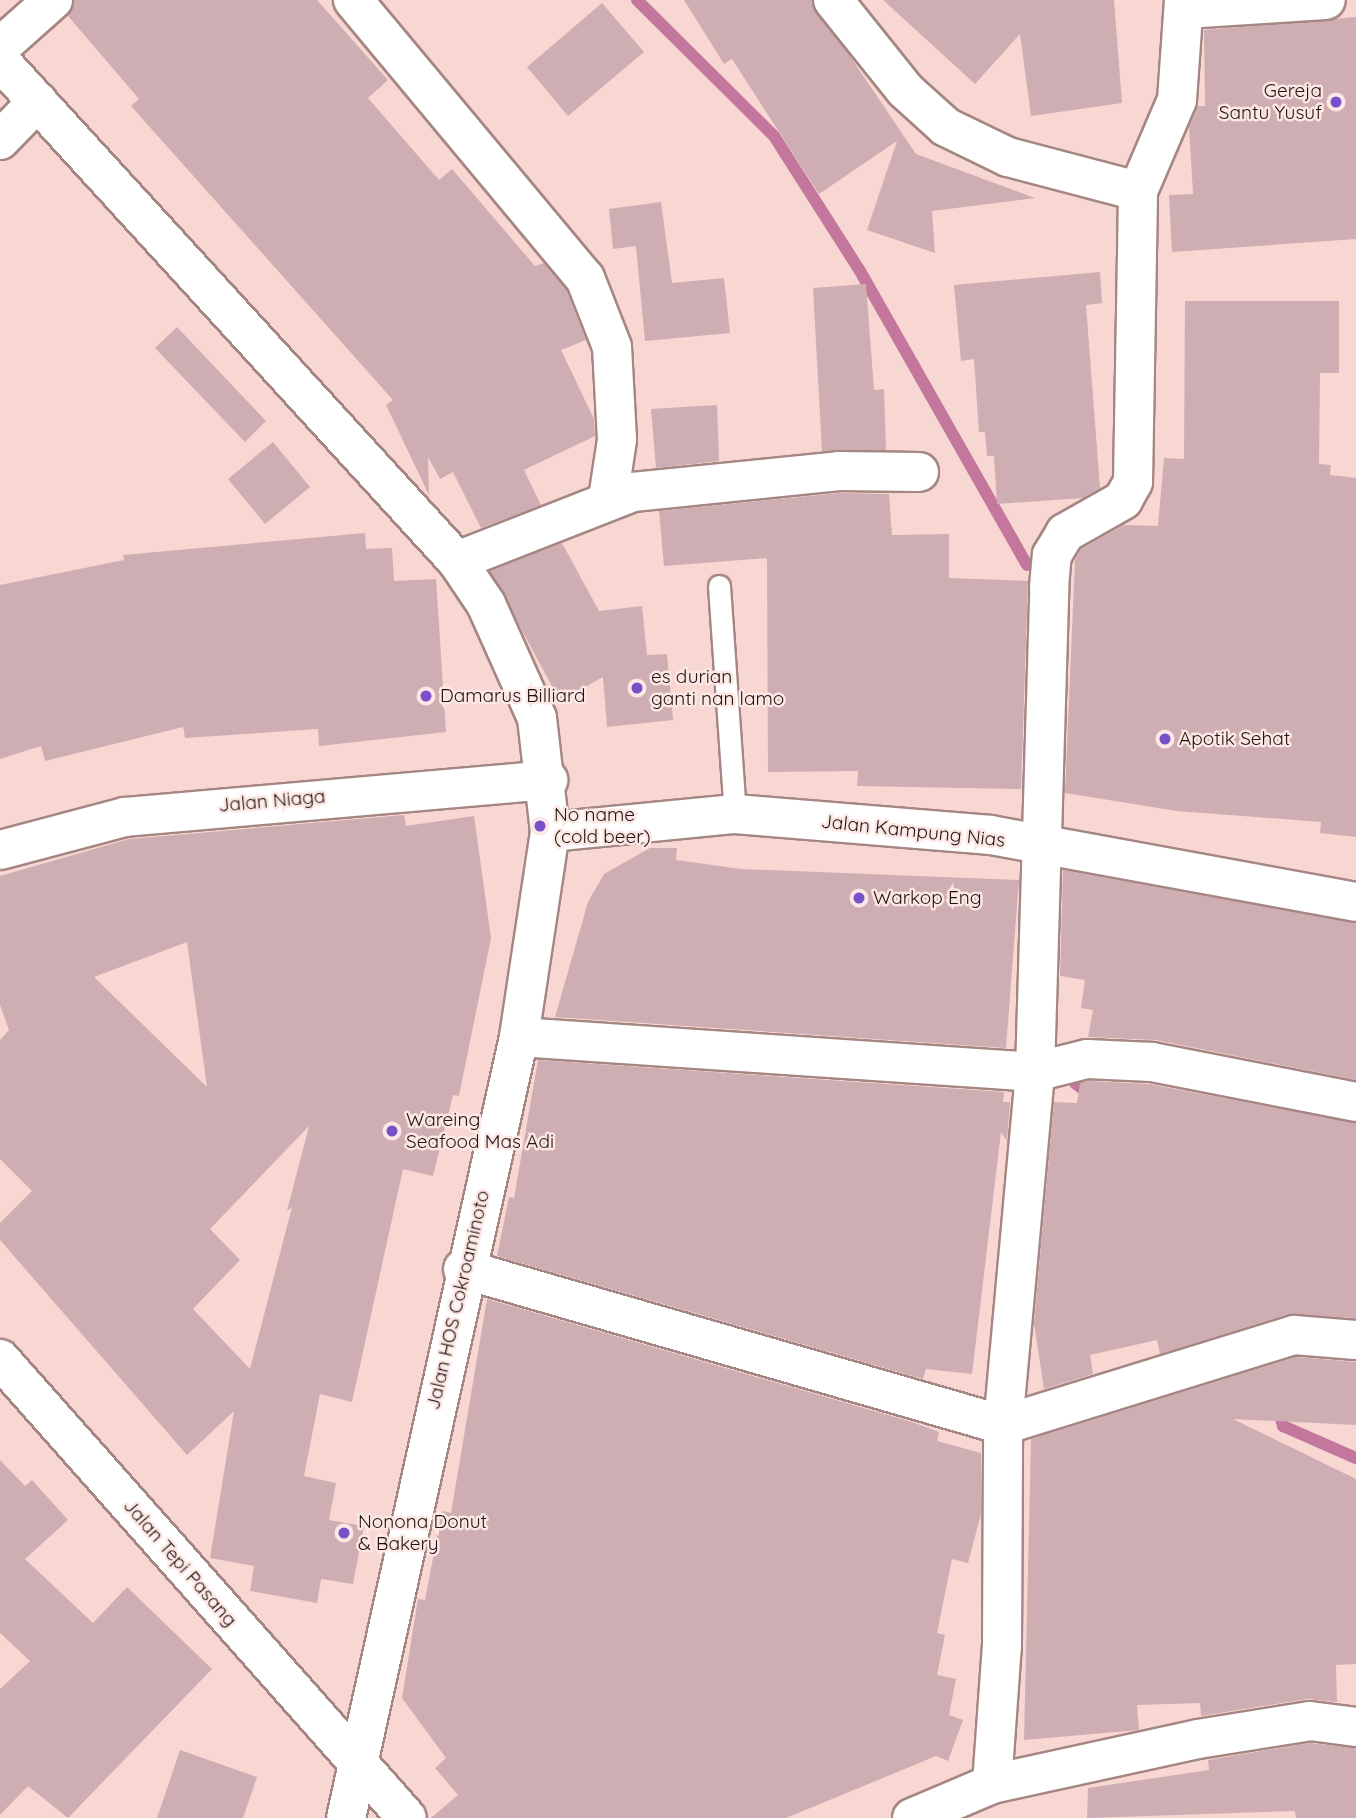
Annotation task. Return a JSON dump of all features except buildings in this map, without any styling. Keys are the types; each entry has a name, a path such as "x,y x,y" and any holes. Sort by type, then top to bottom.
{"street":[{"path":"0,47 53,0"},
{"path":"353,0 585,278 612,347 617,440 608,499"},
{"path":"833,0 896,80 946,127 1008,157 1138,191"},
{"path":"992,1784 1002,1645 1003,1425 1035,1072 1038,846 1052,555 1065,533 1123,500 1133,482 1138,191 1177,100 1184,5 1326,0"},
{"name":"Jalan HOS Cokroaminoto","path":"0,61 457,561 514,663 537,719 548,780 550,832 519,1037 463,1269 346,1818"},
{"path":"0,140 38,101"},
{"path":"457,561 608,499 826,472 919,472"},
{"name":"Jalan Niaga","path":"0,850 125,817 548,780"},
{"name":"Jalan Kampung Nias","path":"550,832 735,814 991,835 1038,846 1356,902"},
{"path":"519,1037 1035,1072 1087,1059 1152,1062 1356,1102"},
{"path":"463,1269 1003,1425 1232,1351 1294,1335 1356,1340"},
{"name":"Jalan Tepi Pasang","path":"0,1359 357,1769 407,1818"},
{"path":"912,1818 992,1784 1266,1725 1310,1721 1356,1727"}],"lane":[{"path":"719,586 735,814"}],"waterway":[{"path":"637,0 774,136 860,271 1027,565"},
{"path":"1075,1083 1093,1097"},
{"path":"1277,1405 1283,1426 1356,1458"}],"place":[{"name":"Gereja Santu Yusuf","path":"1336,102"},
{"name":"es durian ganti nan lamo","path":"637,688"},
{"name":"Damarus Billiard","path":"426,696"},
{"name":"Apotik Sehat","path":"1165,739"},
{"name":"No name (cold beer)","path":"540,826"},
{"name":"Warkop Eng","path":"859,898"},
{"name":"Wareing Seafood Mas Adi","path":"392,1131"},
{"name":"Nonona Donut & Bakery","path":"344,1533"}]}
